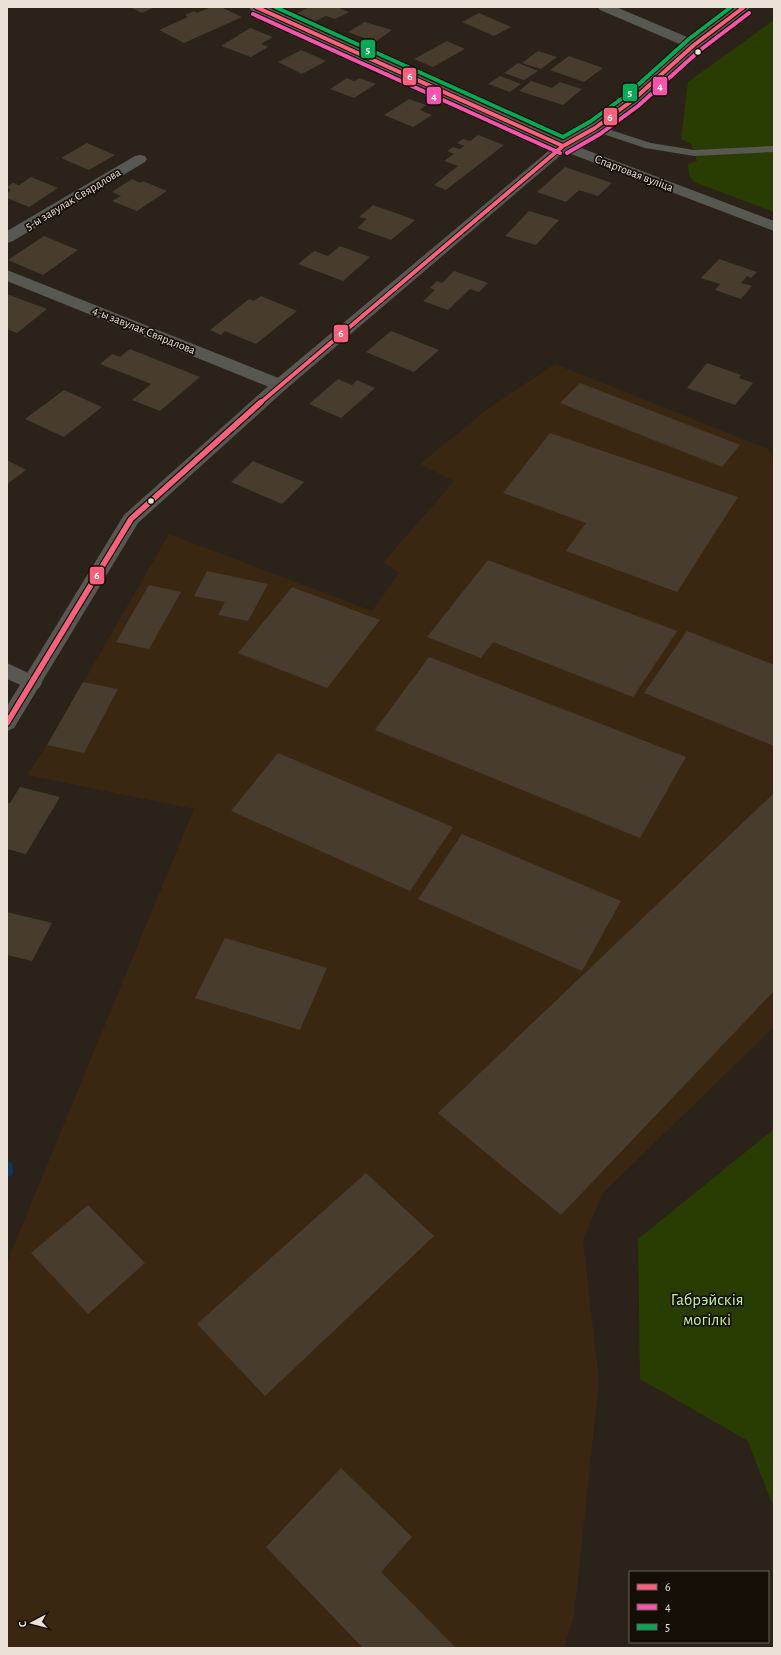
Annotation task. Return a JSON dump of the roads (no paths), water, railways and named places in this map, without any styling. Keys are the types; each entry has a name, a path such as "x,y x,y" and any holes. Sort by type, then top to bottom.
{"street":[{"name":"Спартовая вуліца","path":"256,7 563,146 774,226"},
{"path":"605,7 694,45"},
{"path":"7,723 131,519 280,385 563,146 596,128 633,100 694,45 744,7"},
{"name":"5-ы завулак Свярдлова","path":"7,238 140,159"},
{"name":"4-ы завулак Свярдлова","path":"7,275 280,385"},
{"path":"7,670 32,683"}],"lane":[{"path":"596,128 649,146 694,153 774,149"}],"park label":[{"name":"Габрэйскія могілкі","path":"707,1309"}]}
